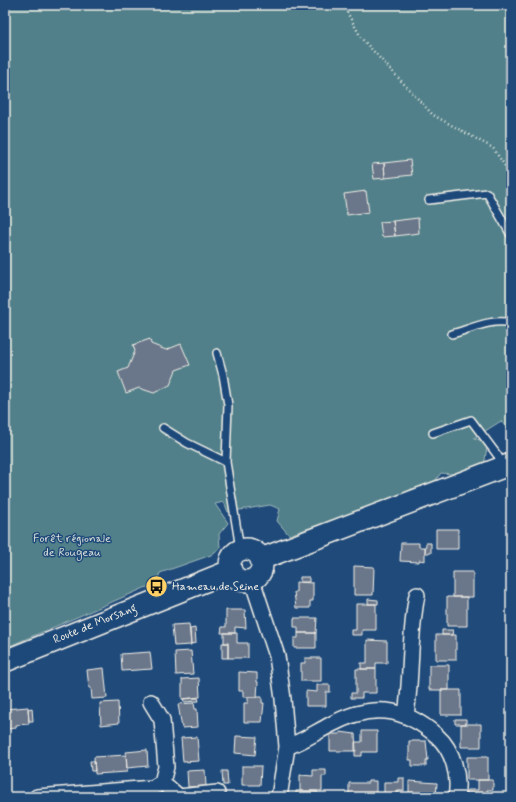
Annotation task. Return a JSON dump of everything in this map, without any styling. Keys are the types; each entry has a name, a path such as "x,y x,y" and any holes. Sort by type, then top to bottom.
{"street":[{"path":"261,559 507,465"},
{"path":"245,548 255,551 261,559 262,569 256,578 252,580 241,581 236,579 230,571 230,560 232,556 240,549 245,548"},
{"name":"Route de Morsang","path":"5,661 230,571"},
{"path":"252,580 277,656 283,699 287,747 279,797"},
{"path":"406,714 410,690 413,617 418,595"},
{"path":"37,797 153,788 162,782 166,767 162,720 151,702"},
{"path":"287,747 306,740 331,724 353,715 380,710 406,714 424,725 442,741 455,765 458,787 456,797"},
{"path":"162,782 179,797 217,793"}],"lane":[{"path":"429,200 487,193 511,234"},
{"path":"452,334 490,323 511,323"},
{"path":"217,353 223,374 228,405 226,462 240,549"},
{"path":"433,433 471,420 498,456 507,465"},
{"path":"163,428 187,443 226,462"}],"path":[{"path":"343,5 362,39 433,116 493,148 511,175"}],"green space":[{"name":"Forêt régionale de Rougeau","path":"5,5 511,5 511,433 501,421 474,438 480,440 487,447 484,466 451,474 441,473 432,485 411,489 403,496 289,535 277,521 280,509 270,505 228,512 224,502 215,504 228,523 219,534 220,548 211,555 160,573 156,583 5,648"}],"building":[{"path":"410,160 412,175 385,178 384,163"},
{"path":"384,163 385,178 374,179 372,164"},
{"path":"366,191 369,212 347,215 344,194"},
{"path":"418,218 419,233 395,236 393,221"},
{"path":"393,221 395,236 382,237 380,222"},
{"path":"150,339 151,344 166,350 181,344 190,365 176,370 170,385 154,393 139,388 126,393 118,372 128,368 135,351 133,345"},
{"path":"436,529 458,529 458,549 436,549"},
{"path":"401,543 419,543 419,547 425,547 425,561 400,561"},
{"path":"426,543 431,543 431,553 425,553"},
{"path":"354,566 374,567 373,595 354,595"},
{"path":"453,572 473,572 473,597 453,597"},
{"path":"300,577 309,577 309,582 300,582"},
{"path":"296,582 313,583 313,601 310,601 310,608 296,608 294,592 296,592"},
{"path":"447,597 467,597 467,626 447,626"},
{"path":"368,599 378,600 378,604 368,604"},
{"path":"356,604 376,604 376,630 362,630 362,635 351,635 351,630 356,630"},
{"path":"226,610 245,610 246,628 235,627 235,633 221,633 222,627 226,627"},
{"path":"294,618 317,618 316,633 298,633 298,627 294,627"},
{"path":"189,624 191,645 174,646 172,625"},
{"path":"195,628 196,643 191,644 190,629"},
{"path":"442,630 453,630 452,635 442,635"},
{"path":"224,633 237,633 237,643 248,643 248,658 228,658 228,643 224,643"},
{"path":"298,633 316,633 316,648 294,648 294,638 298,638"},
{"path":"436,635 456,635 456,660 436,660"},
{"path":"367,640 387,641 387,663 376,663 376,669 361,669 361,663 367,663"},
{"path":"222,643 228,643 228,658 222,658"},
{"path":"191,651 193,674 176,675 175,652"},
{"path":"150,652 152,669 122,671 121,654"},
{"path":"305,658 321,658 321,681 301,681 301,663 305,663"},
{"path":"429,665 449,665 449,690 429,690"},
{"path":"104,668 107,698 92,699 87,670"},
{"path":"356,669 376,669 376,693 362,693 362,698 351,698 351,693 356,693"},
{"path":"239,672 257,673 257,697 243,697 243,691 239,691"},
{"path":"199,678 200,697 182,699 182,679"},
{"path":"317,685 330,685 330,692 326,692 326,706 306,706 306,691 317,692"},
{"path":"441,690 461,690 461,715 441,715"},
{"path":"248,697 262,697 262,703 264,703 262,722 244,722 244,703 248,703"},
{"path":"198,698 199,701 184,702 183,699"},
{"path":"118,702 119,723 101,725 100,703"},
{"path":"194,703 195,709 197,709 198,727 182,728 178,704"},
{"path":"28,707 29,724 16,725 16,728 8,729 8,725 5,725 5,709"},
{"path":"32,708 33,721 29,721 28,709"},
{"path":"455,719 466,719 466,724 455,724"},
{"path":"461,724 481,724 481,747 461,747"},
{"path":"362,731 377,731 377,752 362,752 362,756 355,756 355,742 362,742"},
{"path":"340,732 355,734 356,751 330,751 330,734 340,734"},
{"path":"236,736 257,737 255,755 235,753"},
{"path":"197,737 199,761 183,762 181,738"},
{"path":"409,741 426,741 428,760 426,760 426,766 412,766 412,760 409,760"},
{"path":"147,750 148,766 127,768 126,752"},
{"path":"126,755 127,772 95,774 94,757"},
{"path":"467,757 488,757 488,780 467,780"},
{"path":"90,761 94,761 95,771 91,771"},
{"path":"242,766 261,766 260,785 242,785"},
{"path":"205,770 206,786 188,787 187,771"},
{"path":"313,770 326,770 326,776 322,776 322,791 300,791 300,775 313,776"},
{"path":"222,771 227,771 228,785 223,785"},
{"path":"398,778 404,778 404,791 398,791 398,797 384,797 384,782 398,782"},
{"path":"478,780 493,780 493,790 487,790 488,797 467,797 467,790 478,790"},
{"path":"368,781 376,781 376,793 368,793 368,797 349,797 349,783 368,783"},
{"path":"409,781 437,783 436,797 417,797 417,793 409,793"},
{"path":"296,791 317,791 317,797 296,797"}],"place":[{"name":"Hameau de Seine","path":"156,587"}]}
